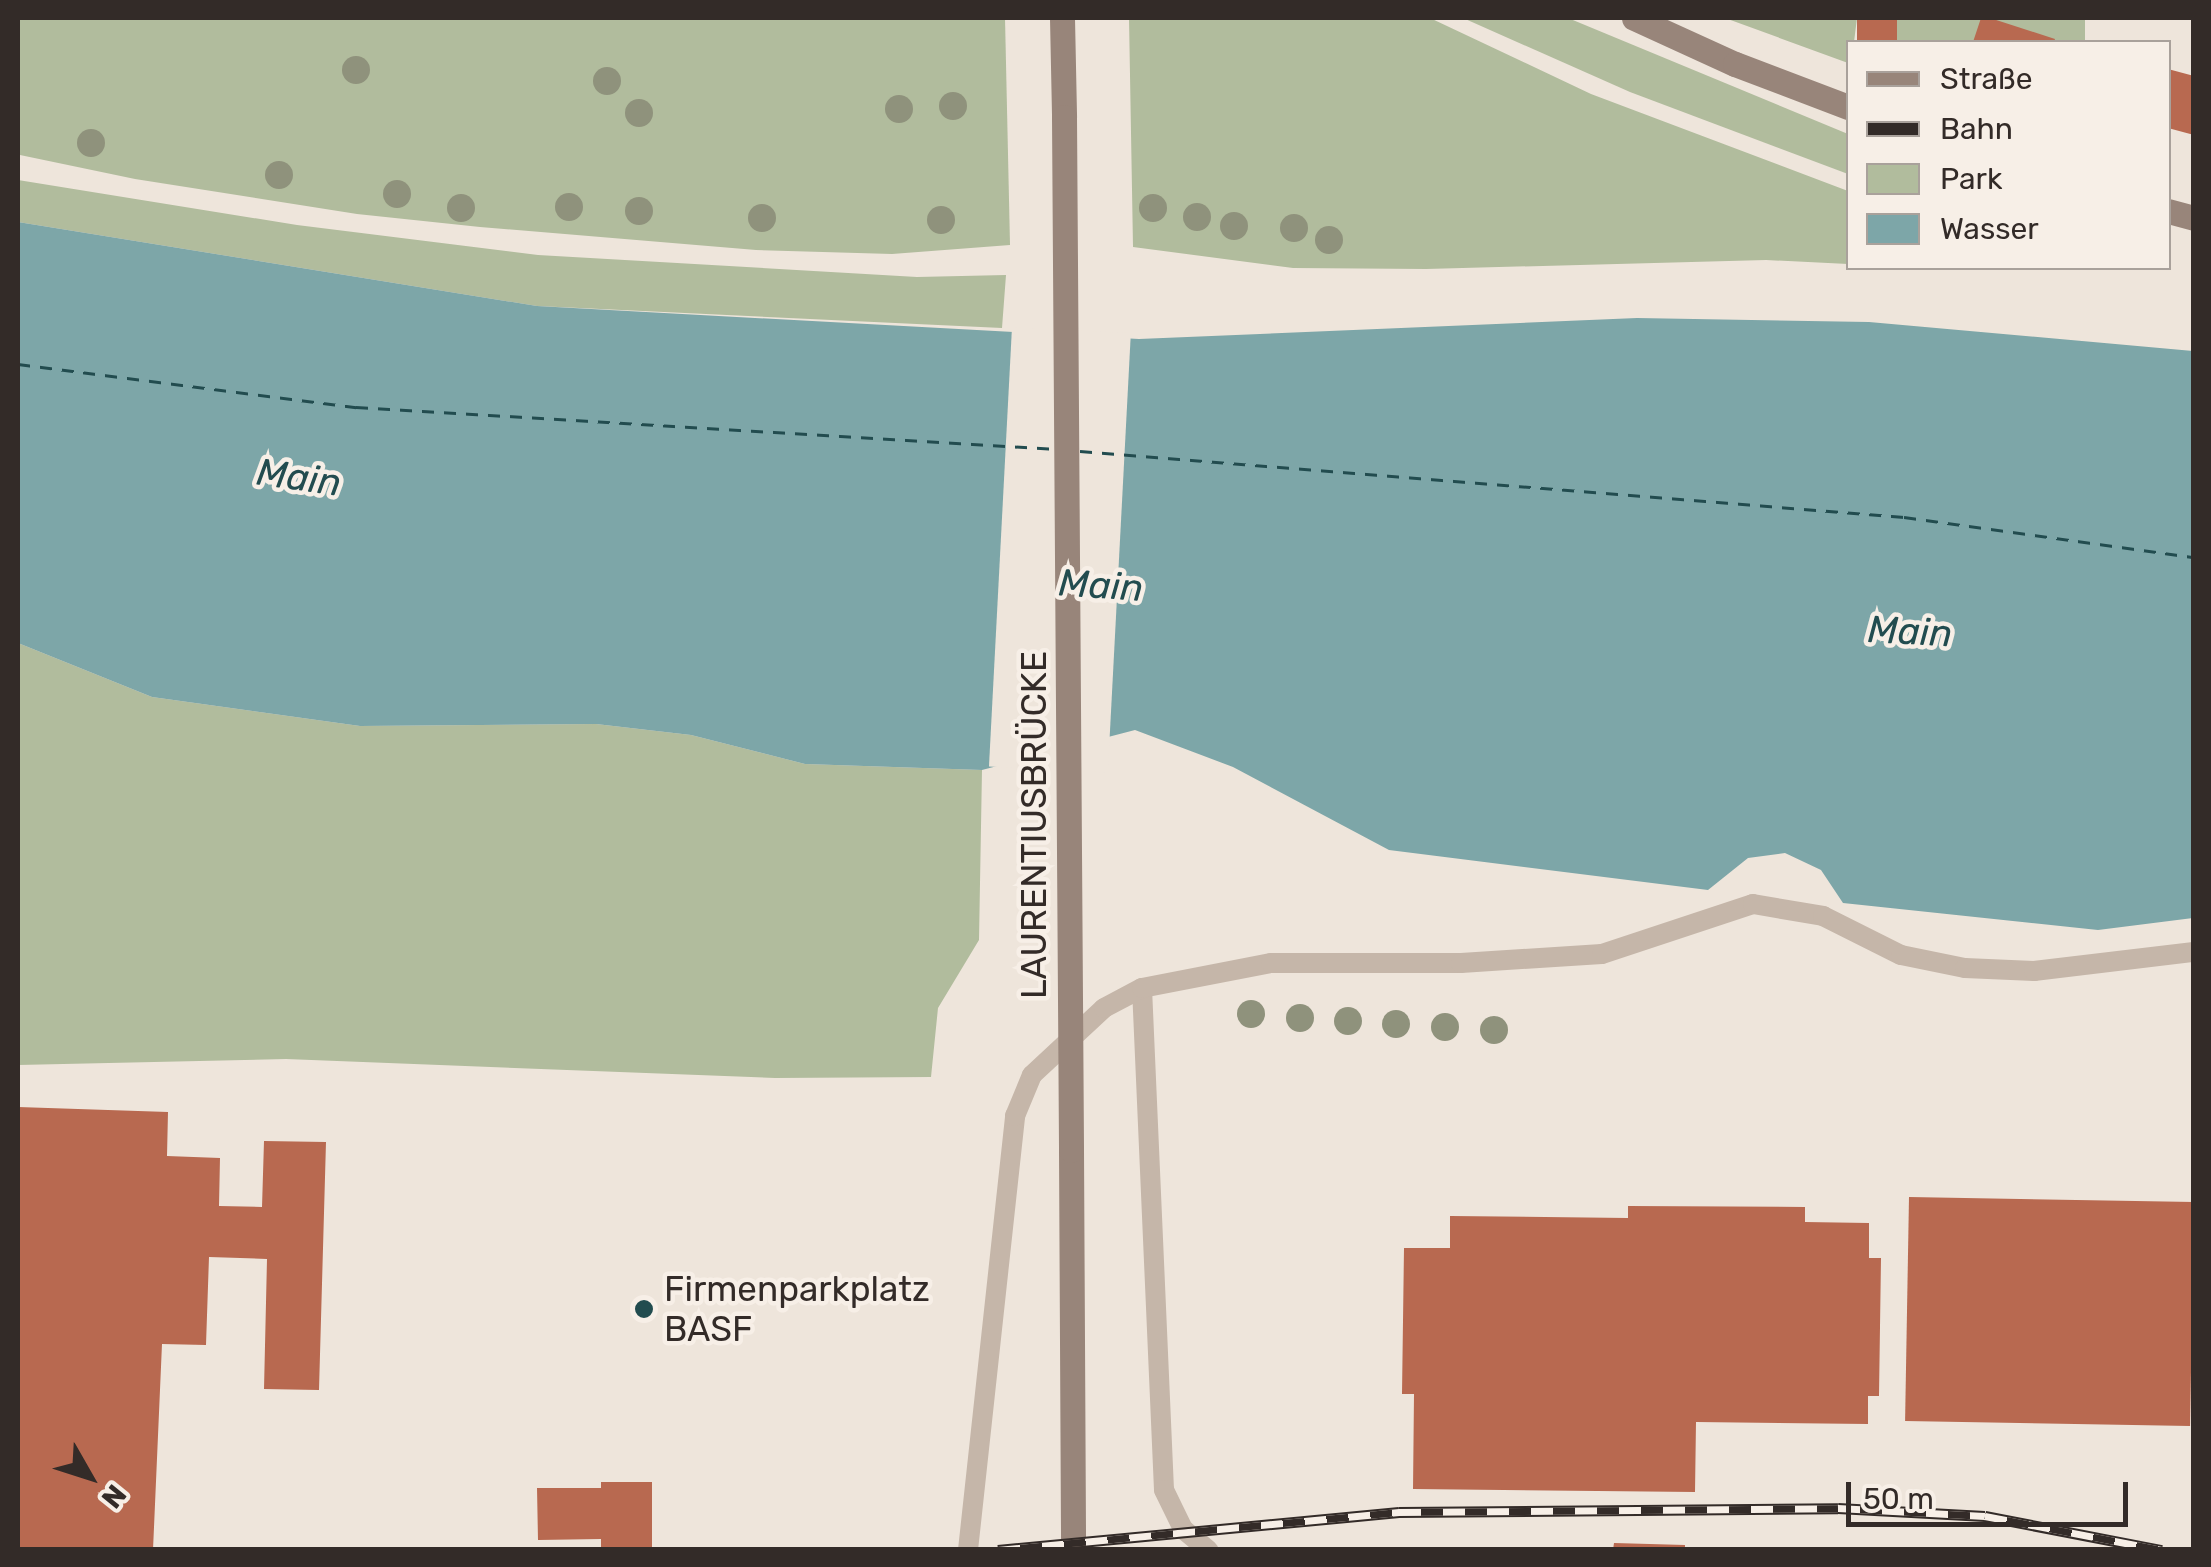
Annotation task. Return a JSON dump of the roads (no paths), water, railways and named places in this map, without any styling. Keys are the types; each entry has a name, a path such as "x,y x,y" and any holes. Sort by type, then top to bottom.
{"main road":[{"path":"1634,18 1735,64 1846,106"},
{"name":"LAURENTIUSBRÜCKE","path":"1064,25 1074,1550"}],"lane":[{"path":"968,1550 1015,1116 1032,1075 1104,1008 1142,988 1270,963 1461,963 1602,954 1753,904 1823,916 1901,955 1965,968 2034,971 2194,952"},
{"path":"1142,988 1164,1490 1183,1530 1208,1550"}],"water":[{"name":"Main","path":"18,222 537,306 1139,339 1637,318 1869,322 2193,351 2193,918 2098,930 1843,903 1821,870 1785,853 1748,858 1708,890 1389,850 1233,767 1135,730 982,770 805,764 691,735 596,724 360,726 152,697 18,643"}],"railway":[{"path":"998,1550 1399,1512 1838,1508 1985,1516 2162,1550"}],"place":[{"name":"Firmenparkplatz BASF","path":"644,1309"}]}
